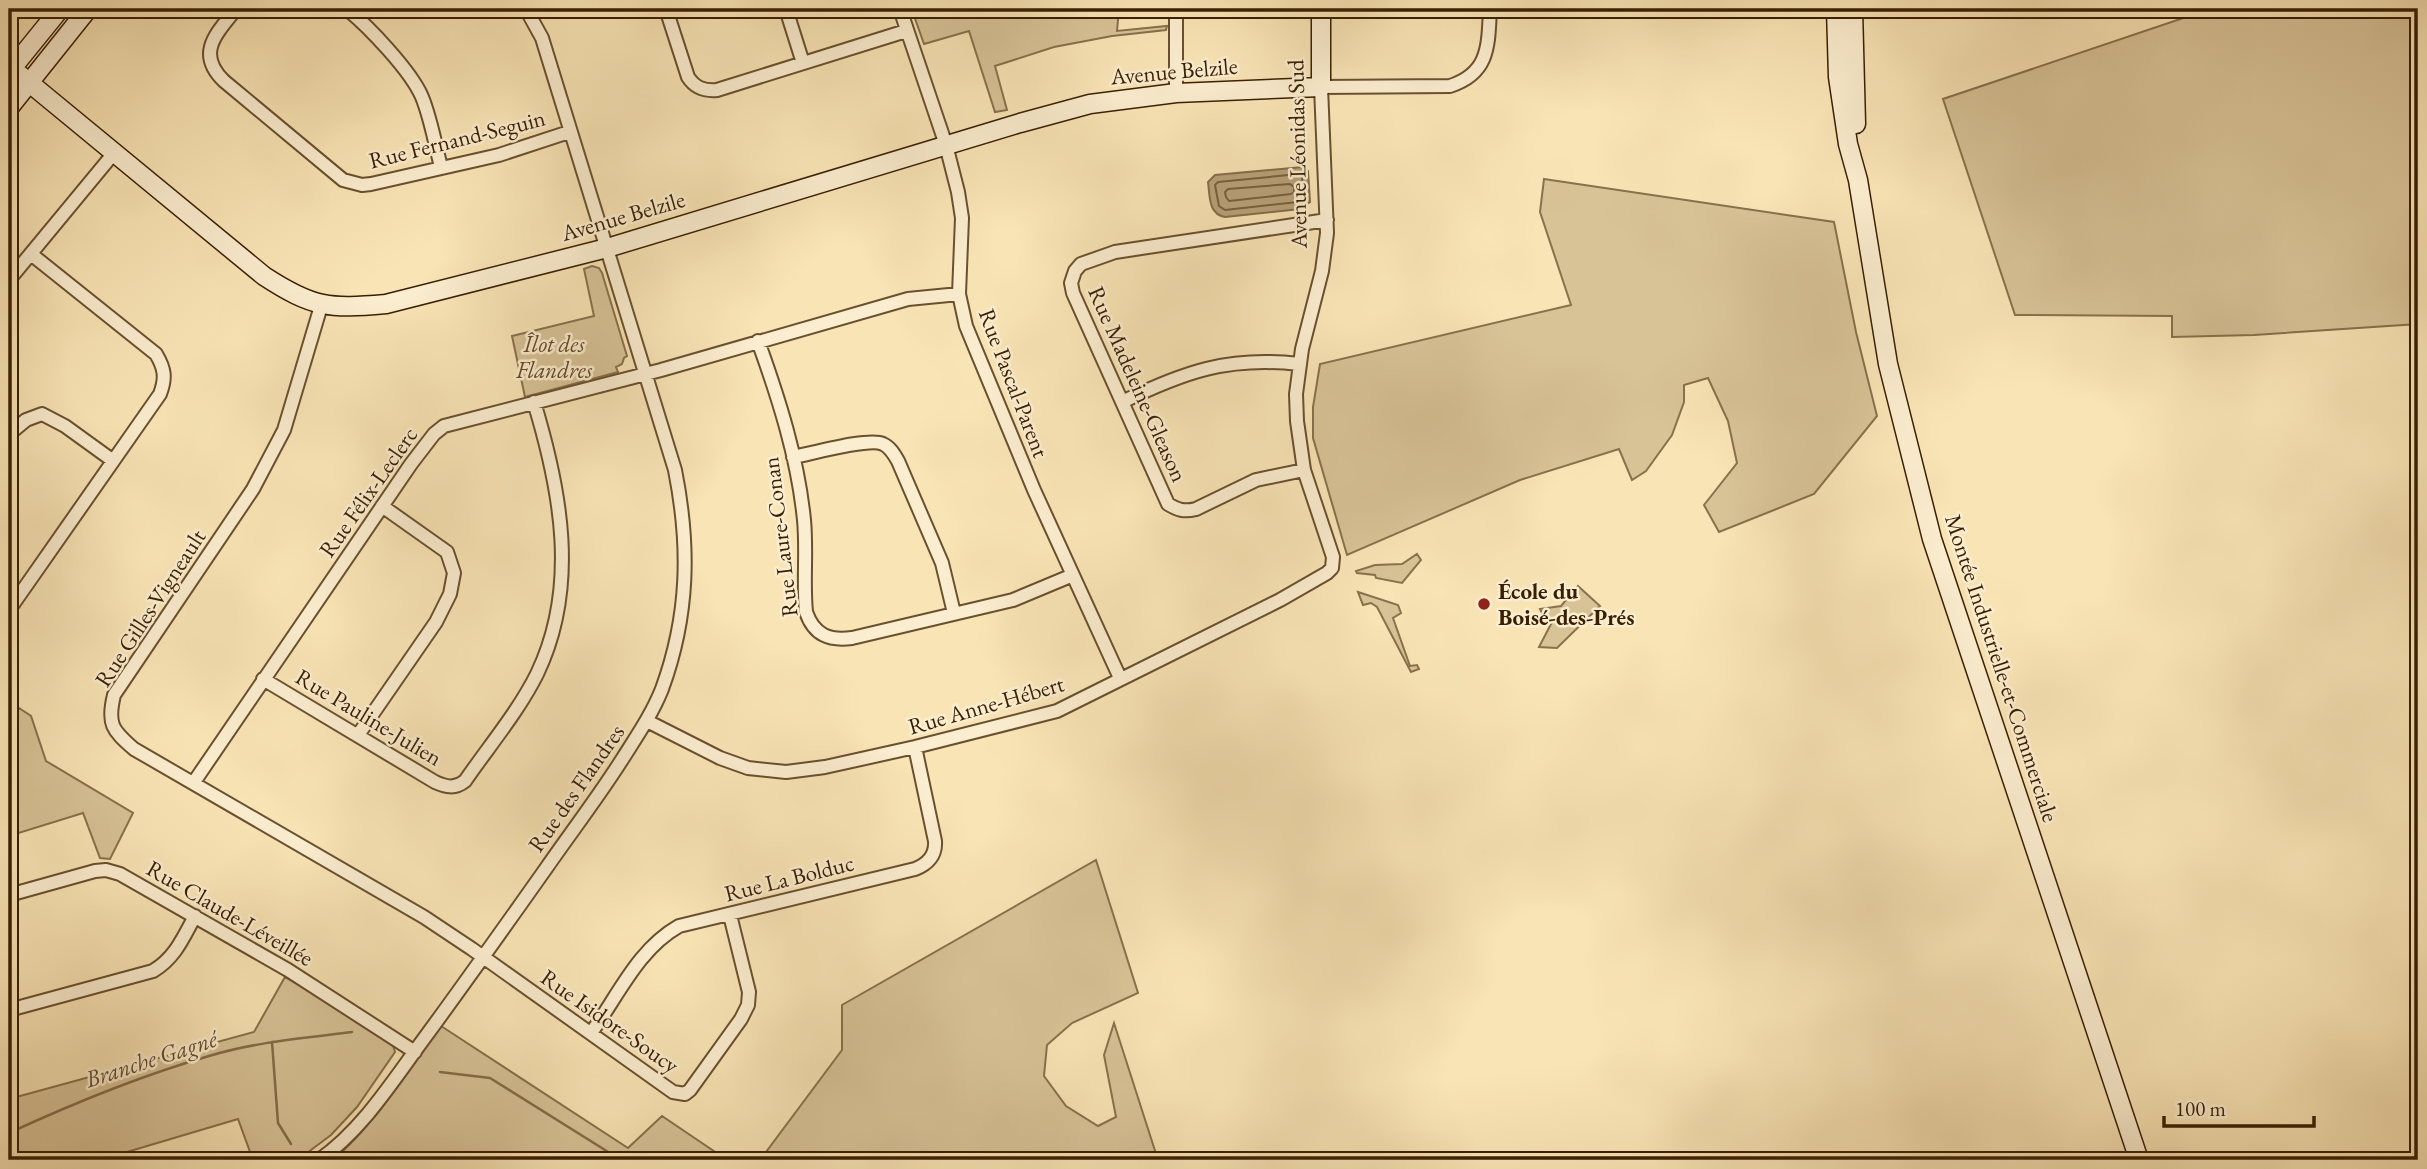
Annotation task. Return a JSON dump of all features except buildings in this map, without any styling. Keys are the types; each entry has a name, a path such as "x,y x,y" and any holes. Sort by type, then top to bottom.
{"street":[{"path":"10,69 60,9"},
{"path":"9,108 88,9"},
{"name":"Rue Fernand-Seguin","path":"236,9 211,43 211,62 214,69 224,81 344,180 371,184 499,155 569,132"},
{"path":"347,9 374,32 417,89 428,117 441,167"},
{"name":"Rue des Flandres","path":"319,1160 330,1153 368,1115 484,957 616,769 647,721 662,690 676,642 685,595 686,546 675,470 542,38 526,9"},
{"path":"666,9 688,77 700,89 717,90 906,31"},
{"path":"786,9 803,63"},
{"name":"Rue Pascal-Parent","path":"900,9 946,145 961,211 960,295 966,326 1034,490 1120,678"},
{"path":"1176,9 1176,93"},
{"name":"Avenue Léonidas Sud","path":"1320,578 1330,570 1333,557 1304,470 1296,394 1299,364 1322,271 1327,220 1321,87 1321,9"},
{"path":"1321,87 1450,86 1465,81 1476,72 1485,58 1490,9"},
{"name":"Montée Industrielle-et-Commerciale","path":"1836,9 1838,77 1848,144 1858,180 1888,364 1932,539 2139,1160"},
{"name":"Montée Industrielle-et-Commerciale","path":"1853,9 1858,180"},
{"name":"Avenue Belzile","path":"10,69 264,276 290,293 321,306 352,307 386,304 607,248 1090,104 1176,93 1321,87"},
{"path":"9,280 114,153"},
{"name":"Rue Madeleine-Gleason","path":"1304,470 1256,480 1196,509 1186,511 1168,504 1073,293 1071,283 1081,264 1115,252 1327,220"},
{"path":"9,610 160,394 165,381 164,367 156,354 31,254"},
{"name":"Rue Félix-Leclerc","path":"194,782 382,506 426,444 444,425 645,373 908,299 960,295"},
{"name":"Rue Gilles-Vigneault","path":"321,306 284,430 270,458 253,489 114,695 109,716 116,733 134,749 424,917 484,957"},
{"name":"Rue Laure-Conan","path":"758,341 793,457 806,540 806,612 814,629 828,638 843,639 1013,600 1073,575"},
{"path":"1122,402 1204,368 1253,361 1299,364"},
{"name":"Rue Pauline-Julien","path":"263,679 435,782 459,786 465,781 536,676 556,621 563,580 558,510 534,402"},
{"path":"9,434 26,420 42,414 65,426 112,460"},
{"path":"793,457 870,441 889,448 898,461 942,563 954,613"},
{"path":"358,735 436,622 450,594 454,573 447,552 382,506"},
{"name":"Rue Anne-Hébert","path":"647,721 728,761 775,772 818,768 1057,711 1320,578"},
{"name":"Rue La Bolduc","path":"590,1033 643,956 662,936 685,924 915,869 926,863 934,853 935,841 915,747"},
{"name":"Rue Claude-Léveillée","path":"9,895 106,870 120,874 288,970 415,1052"},
{"name":"Rue Isidore-Soucy","path":"484,957 673,1092 688,1093 741,1019 748,1005 749,992 730,915"},
{"path":"9,1010 153,971 175,953 195,916"}],"green space":[{"path":"1119,9 1117,31 1167,26 1166,30 1112,36 1054,47 995,66 1007,110 995,112 969,31 924,44 912,10"},
{"path":"2210,9 2418,9 2418,324 2254,335 2172,337 2172,316 2015,315 1943,99"},
{"path":"1544,179 1834,222 1856,332 1877,416 1814,494 1719,532 1704,505 1737,463 1728,421 1708,378 1684,385 1684,402 1672,435 1646,471 1632,480 1619,449 1520,480 1347,555 1313,438 1313,407 1320,364 1571,305 1540,212"},
{"name":"Îlot des Flandres","path":"592,266 599,268 602,273 627,356 622,364 616,367 618,372 525,397 512,336 594,316 584,269"},
{"path":"1417,554 1421,560 1402,583 1356,571 1375,565 1402,564"},
{"path":"1578,586 1600,606 1557,648 1539,647 1552,622 1544,617 1540,609 1561,606"},
{"path":"1358,592 1398,605 1401,613 1393,618 1410,666 1417,665 1419,669 1411,672 1377,607 1371,603 1363,605"},
{"path":"19,708 31,716 46,761 133,813 110,859 100,858 83,813 9,836 9,717"},
{"path":"1096,860 1138,993 1072,1023 1047,1045 1044,1076 1066,1106 1098,1126 1116,1117 1104,1055 1114,1023 1158,1160 760,1160 842,1050 842,1005"},
{"path":"285,977 343,1011 393,1045 395,1052 357,1107 331,1135 297,1160 253,1160 238,1119 100,1160 9,1160 9,1099 254,1032"},
{"path":"441,1026 628,1148 662,1116 727,1160 333,1160 349,1146 377,1113"}],"water":[{"path":"1303,167 1308,171 1310,202 1300,209 1225,217 1213,208 1208,182 1215,175"}],"waterway":[{"name":"Branche Gagné","path":"9,1133 108,1091 209,1056 262,1044 352,1032"},
{"path":"272,1042 278,1123 291,1144"},
{"name":"Branche Gagné","path":"440,1072 490,1078 621,1160"}],"place":[{"name":"École du Boisé-des-Prés","path":"1484,604"}]}
